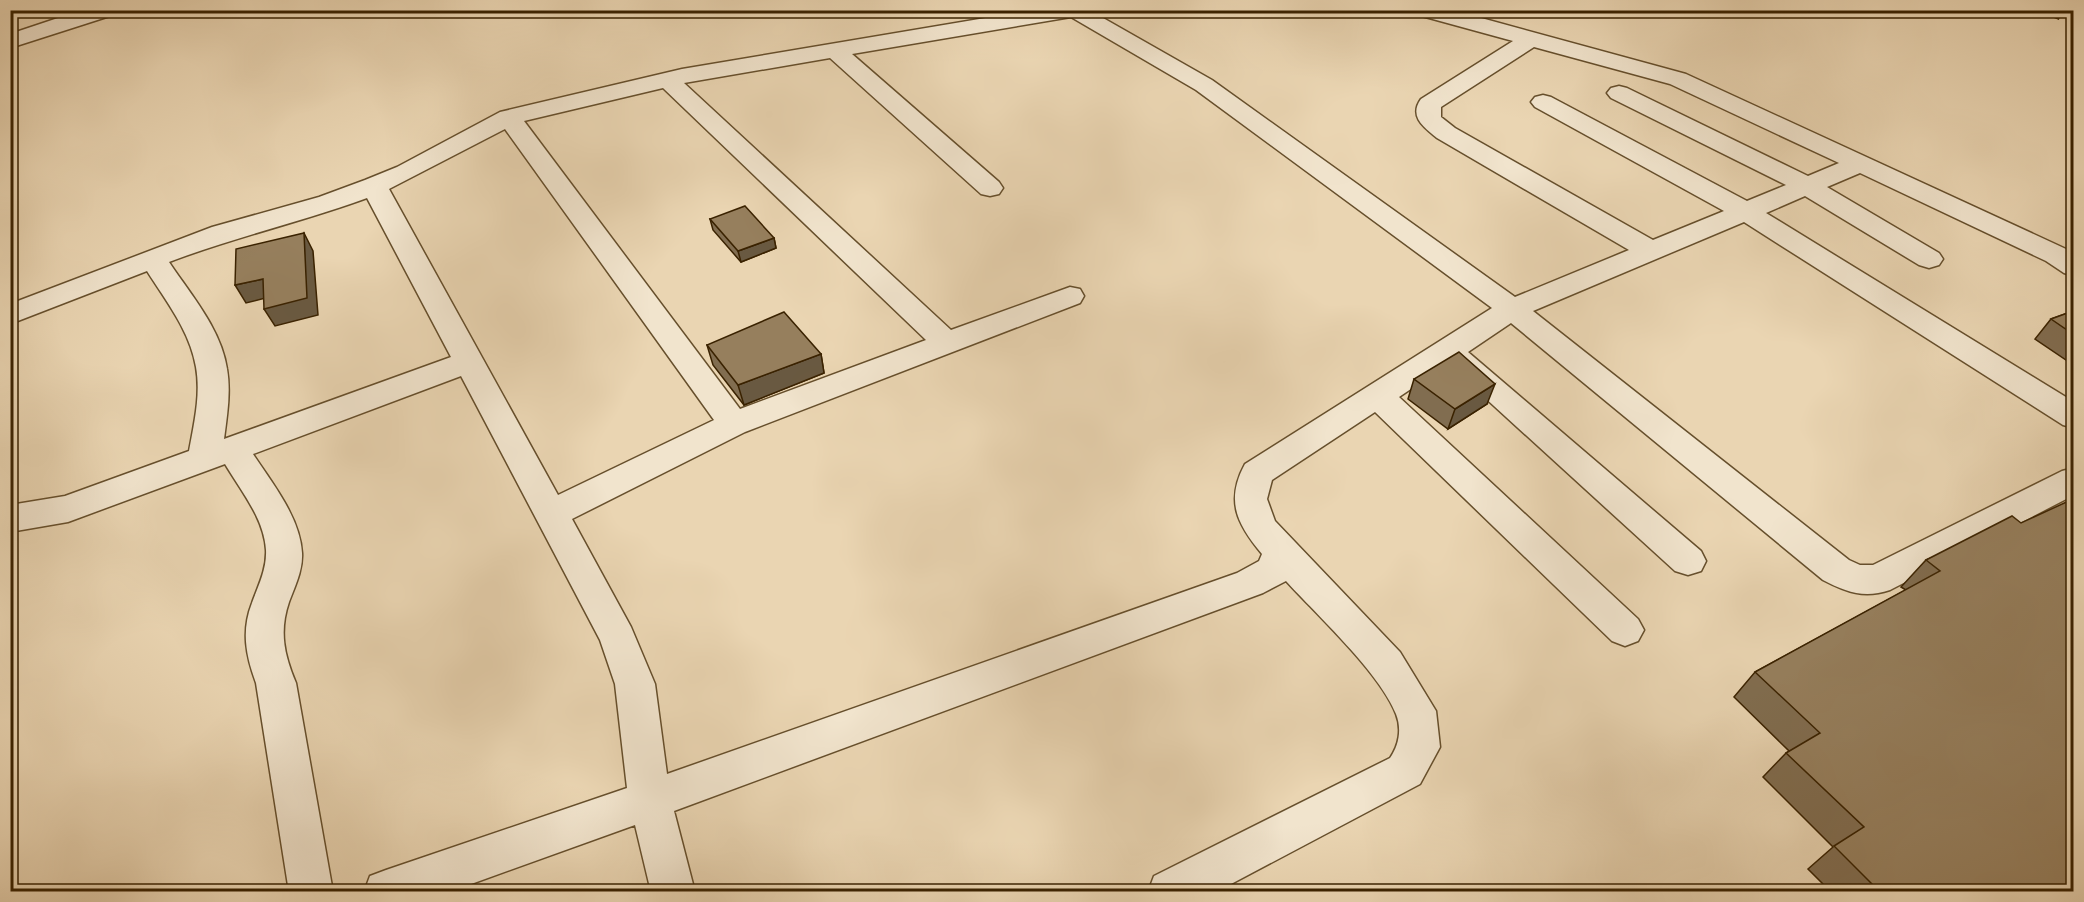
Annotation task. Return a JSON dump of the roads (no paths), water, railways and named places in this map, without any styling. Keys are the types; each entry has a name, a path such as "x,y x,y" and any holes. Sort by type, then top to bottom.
{"street":[{"path":"10,41 105,10"},
{"path":"10,315 222,233 328,203 374,186 426,162 509,117 667,79 1075,10 1087,20 1204,85 1512,309 1836,570 1856,580 1877,580 2073,480"},
{"path":"1426,10 1482,18 1531,39 1678,78 2068,259"},
{"path":"1531,39 1429,104 1429,119 1446,133 1650,250"},
{"path":"834,50 990,188"},
{"path":"667,79 946,342"},
{"path":"1619,93 1807,186 1929,259"},
{"path":"1543,102 1745,211 2073,417"},
{"path":"509,117 734,424"},
{"path":"1170,891 1405,771 1420,747 1416,711 1386,664 1281,552 1260,526 1250,499 1257,473 1512,309 1862,164"},
{"path":"374,186 618,638 635,684 650,800 673,891"},
{"path":"153,259 201,335 210,362 219,454 277,522 284,550 280,582 265,622 265,657 276,683 311,891"},
{"path":"550,514 734,424 868,375 946,342 1070,296"},
{"path":"1449,349 1688,561"},
{"path":"10,519 68,509 469,362"},
{"path":"1377,395 1625,630"},
{"path":"386,891 650,800 1250,583 1273,571 1281,552"}],"railway":[{"path":"2037,10 2074,24"}]}
